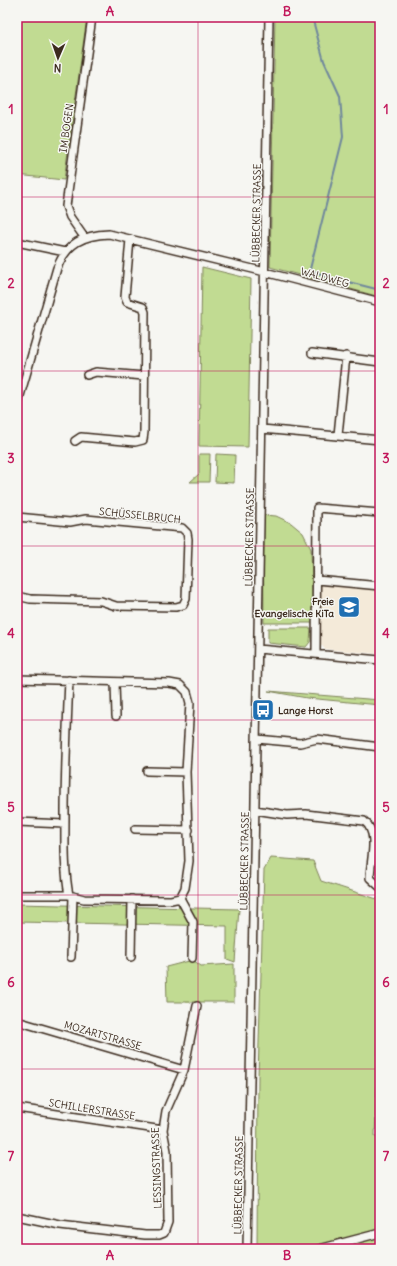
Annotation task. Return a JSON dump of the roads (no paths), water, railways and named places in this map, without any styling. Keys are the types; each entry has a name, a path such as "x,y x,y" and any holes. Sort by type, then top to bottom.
{"street":[{"name":"IM BOGEN","path":"84,237 70,217 66,206 92,17"},
{"name":"LÜBBECKER STRASSE","path":"247,1249 257,739 257,609 265,272 268,17"},
{"name":"WALDWEG","path":"84,237 95,234 109,234 380,302"},
{"path":"17,406 57,268 65,252 84,237"},
{"path":"74,441 82,437 135,442 143,440 145,312 143,307 127,302 125,297 130,239"},
{"path":"17,242 65,252"},
{"path":"312,353 346,356 380,362"},
{"path":"338,435 346,356"},
{"path":"87,375 96,372 144,376"},
{"path":"262,429 380,440"},
{"path":"316,653 317,508 380,513"},
{"name":"SCHÜSSELBRUCH","path":"17,517 70,522 86,519 182,528 187,533 188,539 186,599 183,605 176,607 116,606 101,601 30,599 17,596"},
{"path":"317,580 380,586"},
{"path":"258,649 316,653 380,660"},
{"path":"17,679 169,683 180,686 187,692 190,703 186,772 189,861 186,888 180,898 171,900 84,899 71,896 17,895"},
{"path":"70,680 65,752 65,824 66,882 71,896 71,957"},
{"path":"115,682 116,716"},
{"path":"257,739 300,743 324,740 380,747"},
{"path":"147,771 186,772"},
{"path":"255,810 287,815 313,815 364,821 369,825 374,837 370,878 380,887"},
{"path":"17,822 65,824"},
{"path":"135,829 189,830"},
{"path":"180,898 193,922 192,958"},
{"path":"131,957 132,899"},
{"name":"LESSINGSTRASSE","path":"17,1216 60,1225 145,1235 158,1235 164,1233 168,1222 167,1151 163,1130 166,1111 184,1070 197,1006"},
{"name":"MOZARTSTRASSE","path":"17,1021 184,1070"},
{"name":"SCHILLERSTRASSE","path":"17,1108 163,1130"},
{"path":"319,1249 380,1233"}],"waterway":[{"path":"312,17 324,61 340,96 343,137 310,269 325,276 380,290"}],"place":[{"name":"Freie Evangelische KiTa","path":"349,607"},
{"name":"Lange Horst","path":"263,710"}]}
